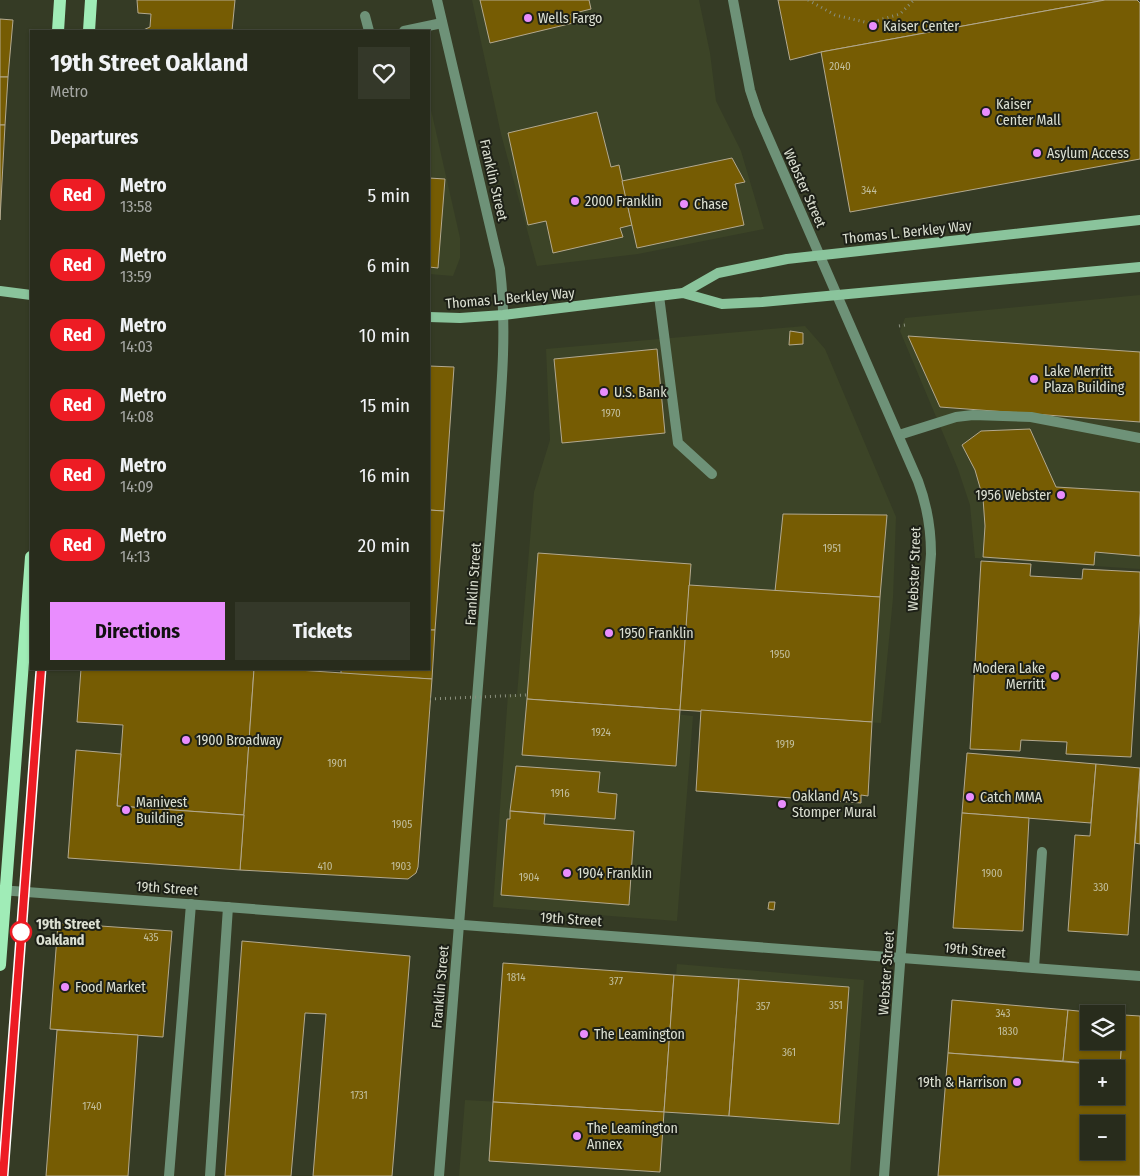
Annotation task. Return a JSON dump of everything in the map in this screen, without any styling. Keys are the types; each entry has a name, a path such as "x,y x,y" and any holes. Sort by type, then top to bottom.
{"main road":[{"path":"58,30 60,0"},
{"path":"89,30 92,0"},
{"path":"0,965 3,890 30,569"}],"street":[{"name":"Franklin Street","path":"437,0 500,269 503,295 503,358 495,472 439,1176"},
{"name":"Webster Street","path":"733,0 745,66 755,106 899,435 926,503 931,529 931,554 884,1176"},
{"path":"366,16 369,30"},
{"path":"409,30 442,23"},
{"name":"Thomas L. Berkley Way","path":"430,317 460,318 503,315 683,293 718,273 787,259 1140,220"},
{"name":"Thomas L. Berkley Way","path":"683,293 722,304 838,296 1140,267"},
{"path":"0,291 30,295"},
{"path":"659,296 678,444 712,474"},
{"path":"899,435 956,417 980,415 1031,417 1140,438"},
{"path":"1034,968 1042,852"},
{"name":"19th Street","path":"3,890 1140,976"},
{"path":"169,1176 191,904"},
{"path":"210,1176 228,907"}],"path":[{"path":"808,0 835,15 869,23 900,14 914,0"},
{"path":"899,326 905,325"},
{"path":"430,699 527,694"}],"shaded area":[{"path":"472,0 699,0 710,53 716,101 741,151 764,229 638,254 537,266 501,134"},
{"path":"430,105 460,238 460,258 453,276 430,274"},
{"path":"1140,295 1140,569 975,558 970,505 958,469 900,331 905,318"},
{"path":"805,326 825,349 896,517 893,598 881,723 588,704 693,716 677,921 493,907 508,694 517,695 534,492 550,440 546,349"},
{"path":"677,964 864,980 850,1176 459,1176 465,1100 664,1111"}],"building":[{"path":"137,0 235,0 232,30 143,30 150,27 151,14 138,13"},
{"name":"Wells Fargo","path":"480,0 589,0 591,9 571,14 573,23 490,43"},
{"name":"Kaiser Center","path":"778,0 1105,0 821,52 790,60"},
{"name":"Kaiser Center Mall","path":"1105,0 1137,0 1140,3 1140,159 850,212 821,52"},
{"path":"0,19 13,20 8,77 0,77"},
{"path":"0,77 8,77 5,125 0,125"},
{"name":"2000 Franklin","path":"597,112 611,167 619,165 632,225 620,228 623,237 553,253 546,221 528,225 508,133"},
{"path":"0,125 5,125 0,220"},
{"name":"Chase","path":"732,158 745,182 735,184 744,225 637,248 622,181"},
{"path":"430,178 445,179 438,268 430,267"},
{"path":"790,331 803,333 803,344 789,345"},
{"name":"Lake Merritt Plaza Building","path":"908,336 1140,352 1140,422 940,407"},
{"path":"657,349 665,433 562,443 554,359"},
{"path":"430,366 454,367 444,511 430,510"},
{"name":"1956 Webster","path":"1030,429 1056,487 1140,492 1140,556 1095,552 1094,565 983,557 985,526 983,498 975,470 962,445 981,431"},
{"path":"430,510 444,511 435,630 430,630"},
{"path":"783,514 887,515 880,597 775,591"},
{"name":"1950 Franklin","path":"538,553 691,564 680,710 527,699"},
{"name":"Modera Lake Merritt","path":"981,561 1031,564 1030,576 1082,579 1083,569 1140,572 1140,613 1131,757 1066,754 1067,742 1021,740 1020,751 970,749"},
{"path":"689,585 880,597 872,722 680,710"},
{"path":"430,630 435,630 432,679 341,674 341,670 430,670"},
{"name":"1900 Broadway","path":"81,670 254,670 244,815 117,806 123,725 77,722"},
{"path":"254,670 298,670 432,679 418,867 416,873 408,879 240,870"},
{"path":"527,699 680,710 676,766 522,755"},
{"path":"701,710 872,722 868,796 861,795 861,803 696,791"},
{"name":"Manivest Building","path":"76,750 121,754 117,806 244,815 240,870 68,858"},
{"path":"967,753 1096,764 1091,823 962,813"},
{"path":"1096,764 1140,768 1128,935 1068,931 1075,835 1090,836"},
{"path":"516,766 600,772 598,792 617,794 615,819 510,811"},
{"path":"1140,775 1140,844 1135,843"},
{"name":"1904 Franklin","path":"510,811 545,814 544,824 634,831 629,905 501,895 507,819 510,819"},
{"path":"962,813 1029,818 1023,931 953,928"},
{"path":"769,902 775,902 774,910 768,909"},
{"path":"58,923 172,931 163,1037 50,1029"},
{"path":"242,941 410,956 392,1176 313,1176 326,1014 305,1013 291,1176 225,1176"},
{"name":"The Leamington","path":"503,963 674,975 664,1112 493,1102"},
{"path":"674,975 739,979 729,1116 664,1112"},
{"path":"739,979 849,987 839,1124 729,1116"},
{"path":"952,1000 1068,1010 1063,1061 948,1053"},
{"path":"1068,1010 1080,1011 1080,1050 1121,1050 1120,1060 1080,1060 1080,1062 1063,1061"},
{"name":"19th & Harrison","path":"1125,1015 1140,1016 1140,1176 938,1176 948,1053 1080,1063 1080,1105 1125,1105 1125,1060 1120,1060 1121,1050 1125,1050"},
{"path":"57,1030 138,1035 128,1176 46,1176"},
{"name":"The Leamington Annex","path":"493,1102 664,1112 660,1172 489,1161"}],"metro line":[{"name":"Red","path":"3,1176 41,670"}],"place":[{"name":"Wells Fargo","path":"528,18"},
{"name":"Kaiser Center","path":"873,26"},
{"name":"Kaiser Center Mall","path":"986,112"},
{"name":"Asylum Access","path":"1037,153"},
{"name":"2000 Franklin","path":"575,201"},
{"name":"Chase","path":"684,204"},
{"name":"Lake Merritt Plaza Building","path":"1034,379"},
{"name":"U.S. Bank","path":"604,392"},
{"name":"1956 Webster","path":"1061,495"},
{"name":"1950 Franklin","path":"609,633"},
{"name":"Modera Lake Merritt","path":"1055,676"},
{"name":"1900 Broadway","path":"186,740"},
{"name":"Catch MMA","path":"970,797"},
{"name":"Oakland A's Stomper Mural","path":"782,804"},
{"name":"Manivest Building","path":"126,810"},
{"name":"1904 Franklin","path":"567,873"},
{"name":"19th Street Oakland","path":"21,932"},
{"name":"Food Market","path":"65,987"},
{"name":"The Leamington","path":"584,1034"},
{"name":"19th & Harrison","path":"1017,1082"},
{"name":"The Leamington Annex","path":"577,1136"}]}
